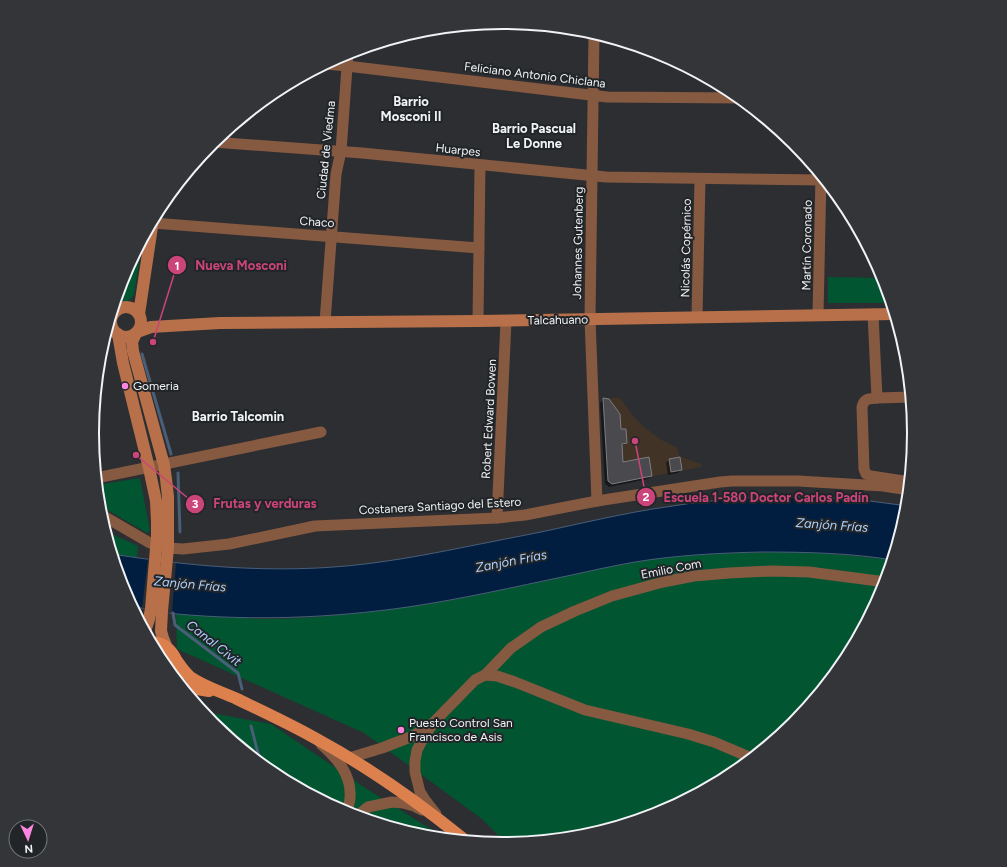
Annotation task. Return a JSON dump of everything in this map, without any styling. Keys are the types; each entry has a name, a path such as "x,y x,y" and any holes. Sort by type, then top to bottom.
{"main road":[{"path":"158,643 167,648 173,654 184,672 191,677 313,737 349,758 402,792 459,836"},
{"path":"177,661 177,672"},
{"path":"190,689 230,696"}],"street":[{"name":"Johannes Gutenberg","path":"594,40 590,319 597,501"},
{"name":"Ciudad de Viedma","path":"325,322 336,174 341,151 347,61"},
{"name":"Feliciano Antonio Chiclana","path":"338,65 593,96 729,98"},
{"name":"Huarpes","path":"222,143 341,151 606,177 700,179 817,178"},
{"path":"478,321 480,165"},
{"name":"Nicolás Copérnico","path":"697,317 700,179"},
{"name":"Martín Coronado","path":"818,315 821,183"},
{"name":"Chaco","path":"158,222 479,248"},
{"path":"151,234 140,315 141,325 132,342 133,351 164,465 168,497 168,548 161,561 156,610 167,648"},
{"path":"118,310 127,307 132,308 140,315"},
{"path":"874,314 877,398"},
{"name":"Talcahuano","path":"137,332 151,327 220,323 506,321 890,314"},
{"name":"Talcahuano","path":"140,315 150,318 220,323"},
{"name":"Robert Edward Bowen","path":"497,518 506,321"},
{"path":"114,332 127,337 132,336 137,332"},
{"path":"114,332 123,363 156,501 156,545 161,561"},
{"path":"905,481 866,474 864,470 862,407 863,402 868,399 906,397"},
{"path":"101,477 321,432"},
{"name":"Costanera Santiago del Estero","path":"109,519 144,540 156,545 183,550 224,545 315,526 497,518 525,515 597,501 720,482 798,481 883,486 904,489"},
{"name":"Emilio Com","path":"434,722 475,680 486,675 511,648 541,627 612,596 663,582 694,576 729,572 808,572 880,581"},
{"path":"148,625 156,610"},
{"path":"486,675 497,676 515,682 585,710 688,734 714,742 747,756"},
{"path":"349,758 382,748 413,736 434,722"},
{"path":"434,722 425,735 418,750 416,772 420,792 440,820"},
{"path":"313,737 328,750 345,771 349,782 350,799 348,807"},
{"path":"362,812 368,807 392,802 403,802 414,806 440,820"}],"shaded area":[{"path":"603,398 620,398 633,416 645,428 660,439 677,448 679,456 701,464 701,467 612,484 608,481"}],"green space":[{"path":"140,257 134,294 129,300 121,301"},
{"path":"828,277 876,278 887,303 828,303"},
{"path":"140,478 150,531 147,533 106,509 102,484"},
{"path":"112,534 138,546 137,558 118,555"},
{"path":"802,552 888,560 866,612 854,636 840,658 808,700 790,720 770,738 728,770 706,784 658,807 634,817 556,835 501,838 482,819 364,733 177,649 176,613 264,619 336,615 436,603 634,562 676,556"},
{"path":"210,713 271,724 367,789 435,832 373,817 301,784 257,754 237,738"}],"water":[{"name":"Zanjón Frías","path":"758,497 815,497 854,499 901,505 888,559 844,554 795,552 746,552 683,556 626,564 428,604 379,611 322,616 264,618 206,616 177,614 139,607 118,555 179,563 246,568 280,569 347,566 425,555 650,509"}],"pier":[{"path":"148,559 176,563 172,613 142,608"}],"building":[{"path":"603,398 609,399 620,414 621,429 626,429 627,443 622,444 623,462 649,457 652,476 612,484 608,481"},
{"path":"680,457 682,470 671,472 669,459"}],"waterway":[{"name":"Canal Civit","path":"142,354 171,454"},
{"name":"Canal Civit","path":"178,473 180,532"},
{"name":"Canal Civit","path":"173,613 175,625 238,673 242,689"},
{"name":"Canal Civit","path":"251,726 258,755"}],"place":[{"name":"Nueva Mosconi","path":"153,342"},
{"name":"Gomeria","path":"125,386"},
{"name":"Escuela 1-580 Doctor Carlos Padín","path":"635,441"},
{"name":"Frutas y verduras","path":"136,455"},
{"name":"Puesto Control San Francisco de Asis","path":"401,730"}],"district":[{"name":"Barrio Mosconi II","path":"411,108"},
{"name":"Barrio Pascual Le Donne","path":"534,136"},
{"name":"Barrio Talcomin","path":"238,416"}]}
